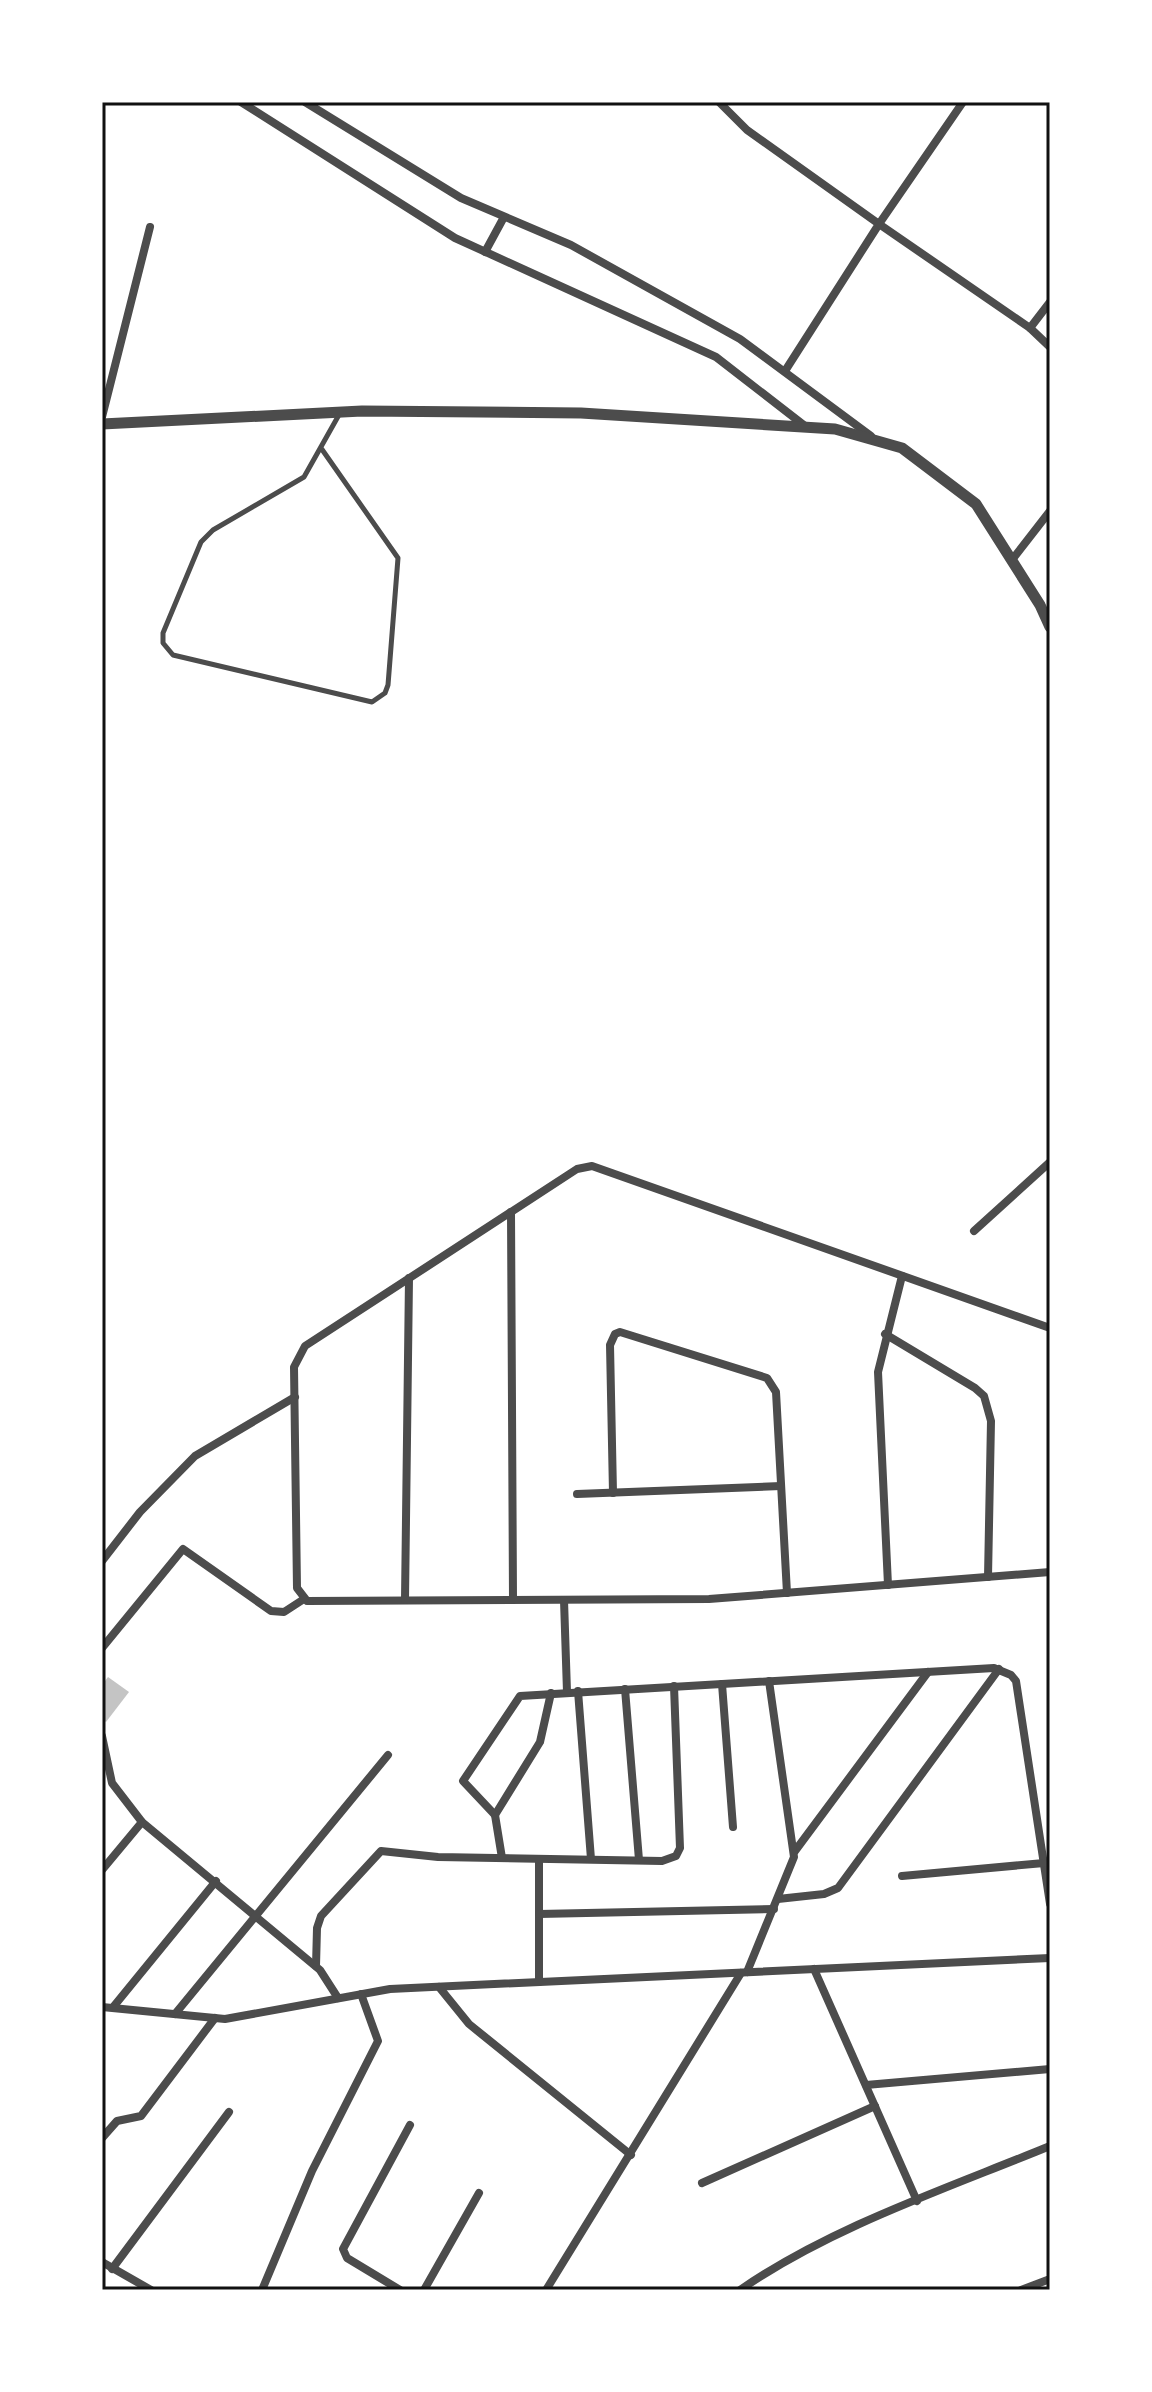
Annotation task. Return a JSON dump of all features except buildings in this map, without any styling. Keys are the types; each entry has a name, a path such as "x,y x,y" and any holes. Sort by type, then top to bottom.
{"street":[{"path":"241,102 455,238 716,357 806,427"},
{"path":"305,102 461,198 571,245 740,339 876,440"},
{"path":"719,102 747,130 1030,328 1050,347"},
{"path":"785,371 879,224 963,102"},
{"path":"485,252 504,217"},
{"path":"102,417 150,227"},
{"path":"1030,328 1050,302"},
{"path":"102,424 340,413 581,413 835,429 902,448 976,504 1050,627"},
{"path":"1012,560 1050,511"},
{"path":"974,1231 1050,1162"},
{"path":"304,1599 297,1588 294,1367 305,1346 577,1169 592,1166 1050,1328"},
{"path":"511,1212 513,1600"},
{"path":"888,1585 878,1372 885,1334 902,1276"},
{"path":"405,1600 409,1278"},
{"path":"613,1493 610,1345 615,1334 620,1332 767,1378 776,1392 787,1593"},
{"path":"885,1334 984,1396 991,1421 988,1577"},
{"path":"102,1561 140,1512 195,1456 295,1397"},
{"path":"577,1494 781,1486"},
{"path":"102,1648 183,1549 271,1611 284,1612 304,1599 709,1599 1050,1572"},
{"path":"564,1600 567,1692"},
{"path":"778,1899 824,1894 838,1888 999,1669"},
{"path":"502,1858 495,1815 464,1786 464,1777 513,1701 527,1694 999,1669 1016,1681 1050,1904"},
{"path":"546,2290 744,1972 774,1909 795,1851 928,1672"},
{"path":"769,1681 795,1851"},
{"path":"722,1684 733,1827"},
{"path":"316,1966 317,1928 321,1916 381,1851 438,1857 669,1860 680,1848 674,1686"},
{"path":"625,1689 639,1860"},
{"path":"578,1691 591,1859"},
{"path":"495,1815 540,1742 551,1693"},
{"path":"102,1736 112,1783 142,1822 316,1966 329,1979 338,1998"},
{"path":"175,2014 388,1755"},
{"path":"102,1870 142,1822"},
{"path":"539,1859 539,1982"},
{"path":"902,1876 1046,1867"},
{"path":"114,2006 216,1881"},
{"path":"539,1914 774,1909"},
{"path":"102,2007 215,2018 361,1994 439,1987 1050,1958"},
{"path":"814,1969 917,2201"},
{"path":"439,1987 469,2024 631,2155"},
{"path":"262,2290 312,2171 378,2041 361,1994"},
{"path":"102,2138 117,2121 141,2116 215,2018"},
{"path":"866,2085 1050,2069"},
{"path":"702,2183 875,2106"},
{"path":"112,2269 229,2112"},
{"path":"400,2290 347,2258 343,2249 410,2125"},
{"path":"740,2290 775,2266 917,2201 1050,2146"},
{"path":"424,2290 479,2193"},
{"path":"102,2262 151,2290"},
{"path":"1021,2290 1050,2279"}],"lane":[{"path":"321,448 398,558 388,685 385,693 372,702 173,655 163,643 163,633 201,542 213,530 297,483 310,469 321,448 340,413"}]}
